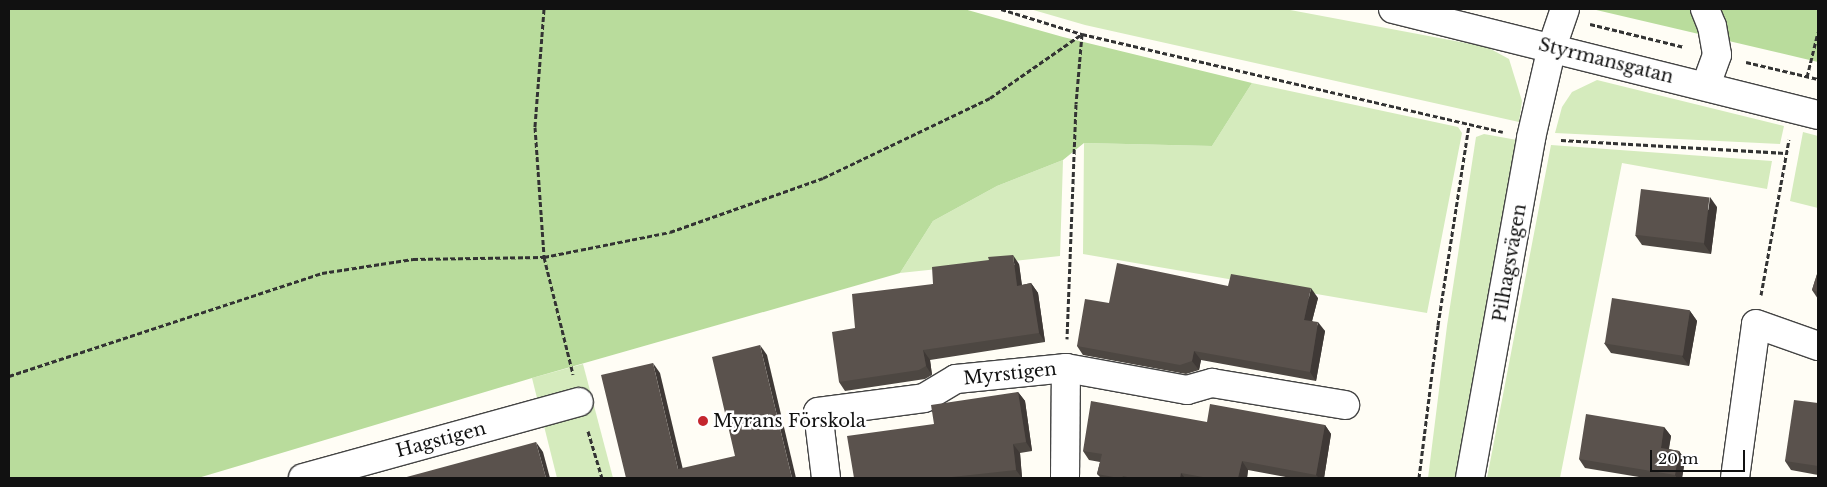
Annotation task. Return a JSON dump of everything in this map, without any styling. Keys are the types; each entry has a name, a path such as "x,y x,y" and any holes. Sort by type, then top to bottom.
{"street":[{"name":"Styrmansgatan","path":"1393,9 1808,112"},
{"path":"1705,9 1712,26 1717,55 1706,86"},
{"name":"Pilhagsvägen","path":"1470,478 1531,138 1552,47 1564,13"},
{"path":"1736,478 1756,324 1818,346"},
{"name":"Myrstigen","path":"1065,478 1066,368"},
{"name":"Myrstigen","path":"826,478 818,412 924,398 956,379 1066,368 1187,390 1212,383 1345,405"},
{"name":"Hagstigen","path":"304,478 579,402"}],"path":[{"path":"544,9 535,127 544,258 579,402 602,478"},
{"path":"1001,9 1082,34 1531,138 1785,153"},
{"path":"1564,13 1717,55 1818,80"},
{"path":"1756,324 1785,153 1808,112 1807,77 1818,32"},
{"path":"9,376 322,273 413,259 544,258 670,232 823,178 990,98 1082,34"},
{"path":"1066,368 1076,104 1082,34"},
{"path":"1419,478 1438,325 1470,125"}],"green space":[{"path":"9,9 964,9 1063,37 1252,83 1212,146 1084,143 1063,160 997,186 933,221 900,273 532,378 198,478 9,478"},
{"path":"1030,9 1285,9 1487,47 1509,59 1522,101 1519,122 1085,25"},
{"path":"1592,9 1818,9 1818,62"},
{"path":"1597,80 1784,126 1780,144 1555,133 1562,107 1572,92"},
{"path":"1252,83 1458,127 1462,133 1427,313 1083,254 1084,143 1212,146"},
{"path":"1803,132 1818,136 1818,208 1790,201"},
{"path":"1484,134 1517,140 1455,478 1428,478 1447,326 1476,137"},
{"path":"1551,145 1772,161 1767,189 1622,163 1560,478 1487,478"},
{"path":"1063,160 1060,256 900,273 933,221 997,186"},
{"path":"583,364 613,478 557,478 532,378"}],"building":[{"path":"1641,189 1709,197 1704,243 1635,235"},
{"path":"1013,255 1017,286 1031,283 1039,333 923,350 926,366 919,370 839,382 832,332 855,328 852,294 933,284 932,267 989,260 988,257"},
{"path":"1117,263 1228,286 1231,274 1311,288 1304,320 1318,322 1310,372 1194,351 1192,361 1180,365 1077,346 1085,299 1109,303"},
{"path":"1818,271 1818,292 1812,290"},
{"path":"1612,298 1690,310 1683,356 1605,343"},
{"path":"760,345 792,478 626,478 601,375 653,363 678,469 735,456 712,357"},
{"path":"1018,392 1026,442 1013,444 1016,470 943,478 854,478 847,436 934,424 931,405"},
{"path":"1794,400 1818,403 1818,466 1785,461"},
{"path":"1091,401 1207,422 1210,404 1325,425 1316,475 1242,461 1238,478 1208,478 1181,473 1180,478 1132,478 1123,476 1119,478 1097,474 1102,454 1083,451"},
{"path":"1586,414 1664,427 1661,448 1679,451 1675,475 1579,459"},
{"path":"536,442 546,478 403,478"}],"place":[{"name":"Myrans Förskola","path":"703,421"}]}
